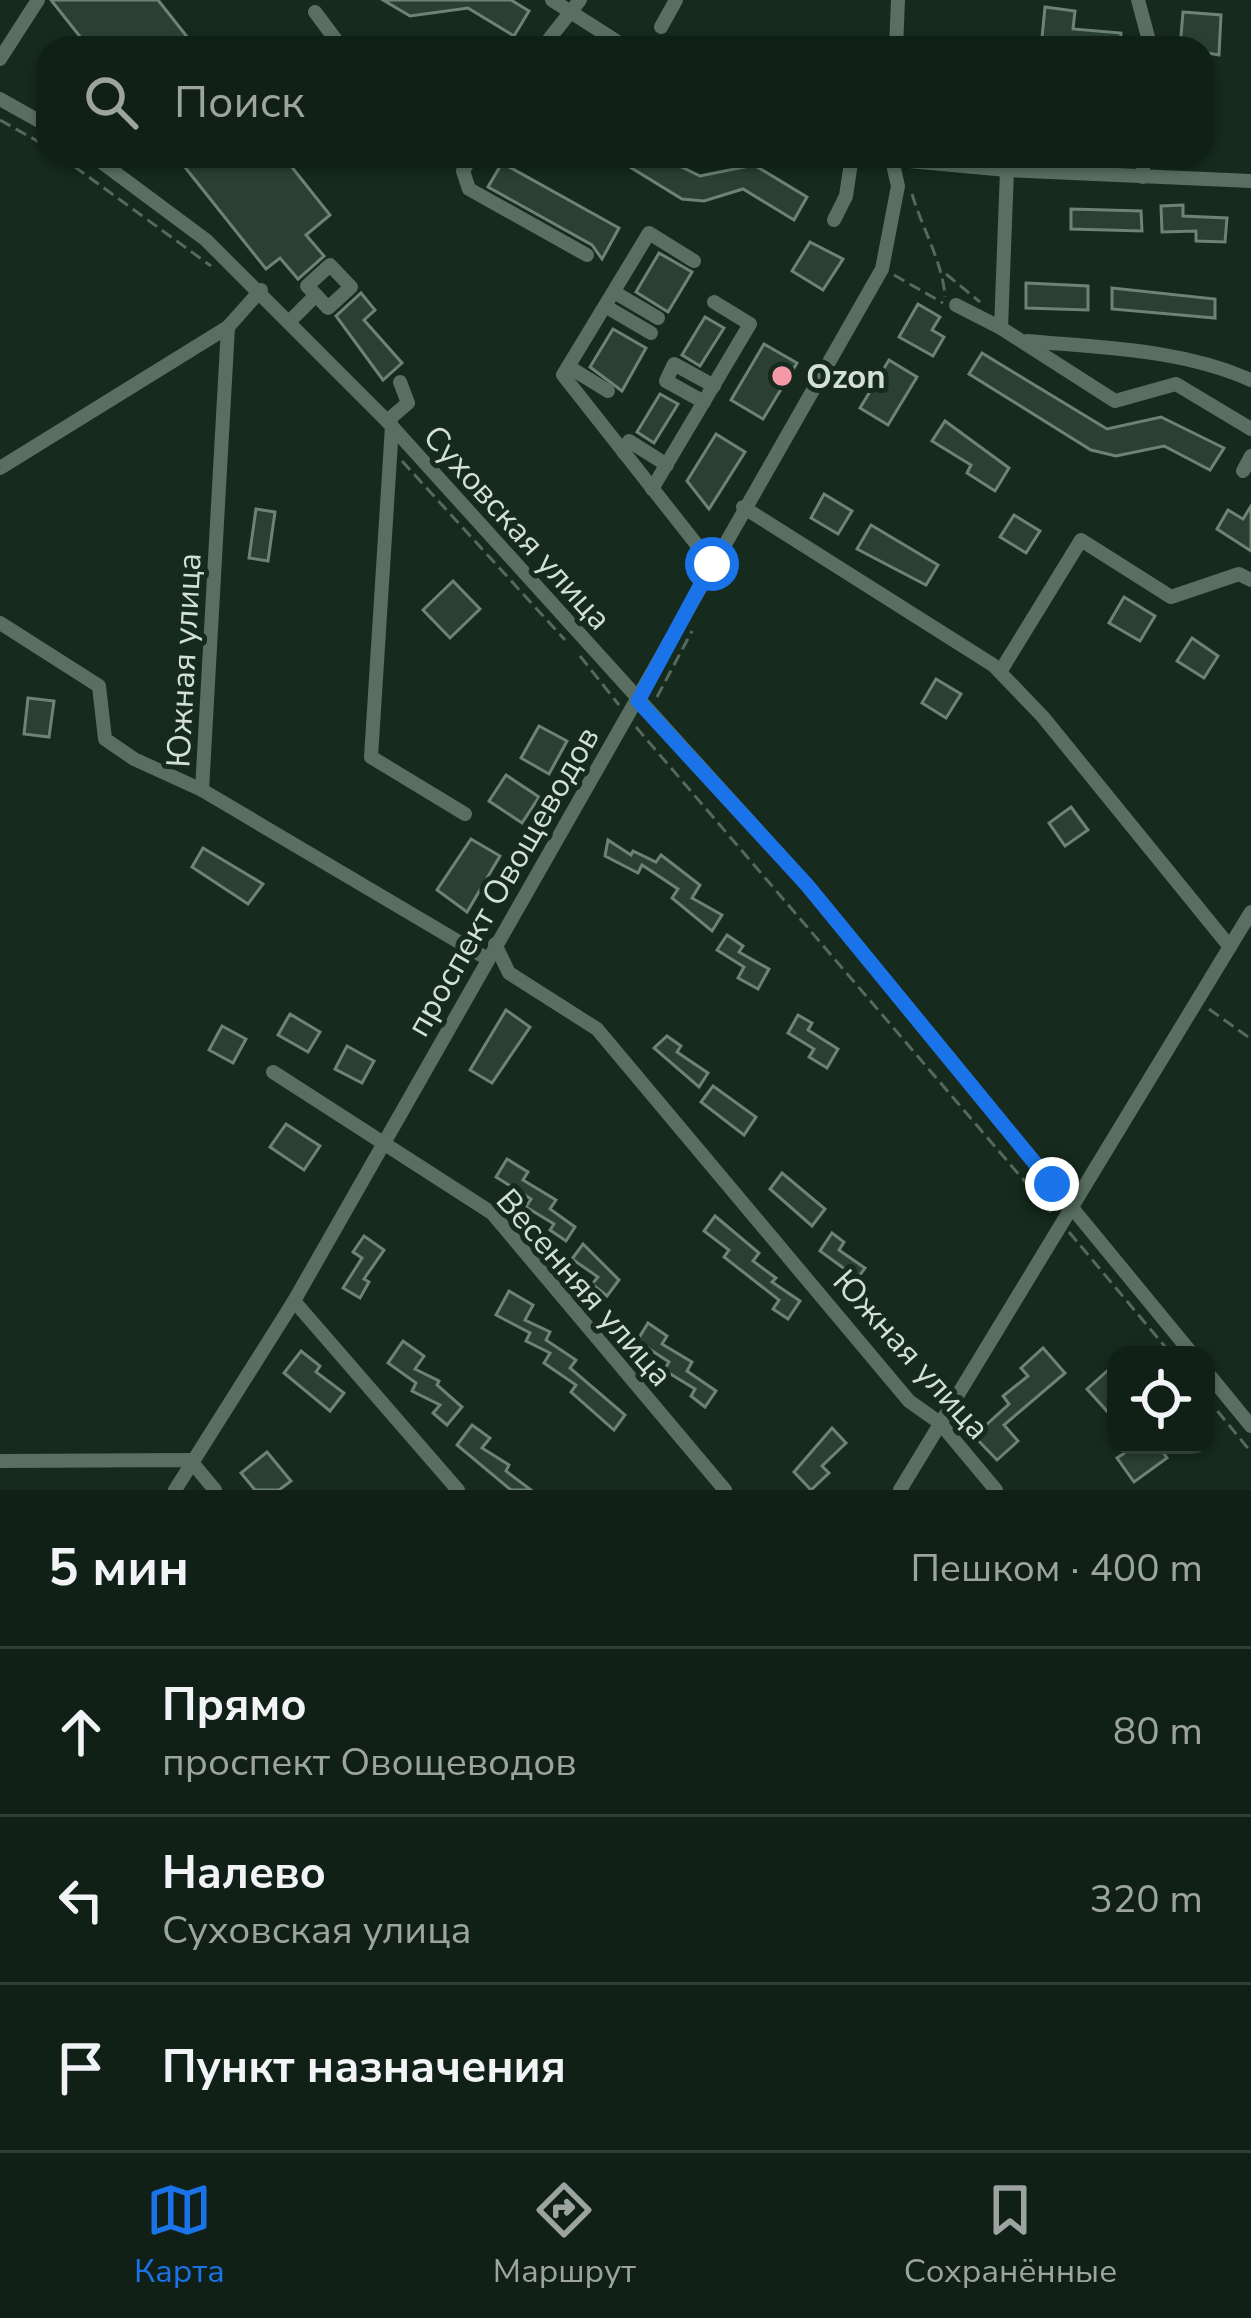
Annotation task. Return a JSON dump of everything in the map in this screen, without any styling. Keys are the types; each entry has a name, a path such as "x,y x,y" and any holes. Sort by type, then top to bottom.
{"street":[{"path":"0,59 38,0"},
{"path":"552,0 574,6 609,36"},
{"path":"661,27 676,0"},
{"path":"896,36 898,0"},
{"path":"1138,0 1148,36"},
{"path":"551,36 574,6"},
{"path":"315,12 333,36"},
{"path":"0,99 36,119"},
{"name":"Суховская улица","path":"109,168 206,240 262,290 390,423 807,885 1185,1346"},
{"path":"465,168 469,189 587,255"},
{"path":"833,220 847,196 851,168"},
{"name":"проспект Овощеводов","path":"175,1490 294,1301 882,268 898,186 896,168"},
{"path":"982,168 1251,181"},
{"path":"1143,168 1143,177"},
{"path":"1001,328 1007,170"},
{"path":"694,261 649,233 563,376 712,564"},
{"path":"0,468 228,327 262,290"},
{"path":"605,306 654,326 614,292"},
{"path":"291,320 316,296"},
{"path":"652,489 751,324 714,302"},
{"path":"956,304 1115,401 1176,383 1251,429"},
{"name":"Южная улица","path":"228,327 202,790 490,951 509,973 597,1029 909,1401 940,1423 996,1490"},
{"path":"1022,341 1210,362 1251,380"},
{"path":"704,402 666,381 674,364 714,386"},
{"path":"569,367 608,391"},
{"path":"400,382 408,403 390,423 371,757 465,814"},
{"path":"624,453 628,441 667,465"},
{"path":"1243,471 1251,456"},
{"path":"743,508 1000,672 1043,717 1230,947"},
{"path":"1000,672 1082,540 1171,596 1239,574 1251,580"},
{"path":"0,623 99,686 104,739 134,759 202,790"},
{"path":"900,1490 1251,912"},
{"name":"Весенняя улица","path":"273,1072 492,1213 725,1490"},
{"path":"294,1301 458,1490"},
{"path":"1215,1382 1251,1426"},
{"path":"0,1461 190,1460 215,1490"}],"path":[{"path":"0,120 36,140"},
{"path":"77,168 221,273"},
{"path":"898,168 943,272 987,306"},
{"path":"892,274 945,304 943,272"},
{"path":"391,448 629,717 1164,1346"},
{"path":"1197,1002 1251,1039"},
{"path":"1215,1408 1251,1452"}],"building":[{"path":"51,0 158,0 186,36 80,36"},
{"path":"383,0 511,0 529,11 514,36 468,8 410,16"},
{"path":"1045,7 1075,11 1073,29 1121,33 1121,36 1042,36"},
{"path":"1183,12 1221,15 1219,55 1215,54 1215,36 1181,36"},
{"path":"186,168 293,168 330,215 306,235 324,256 298,279 280,258 266,269"},
{"path":"499,168 511,168 619,228 602,259 592,245 488,187"},
{"path":"632,168 684,168 700,176 759,168 807,197 794,220 743,189 704,201 682,199"},
{"path":"1183,205 1183,216 1227,218 1225,242 1196,241 1196,231 1162,232 1161,206"},
{"path":"1071,209 1141,211 1142,231 1071,229"},
{"path":"810,242 843,259 823,290 792,271"},
{"path":"659,253 692,272 668,312 636,292"},
{"path":"1026,283 1088,286 1088,310 1026,308"},
{"path":"1112,288 1215,299 1215,318 1112,309"},
{"path":"361,293 375,310 364,320 402,363 383,380 336,316"},
{"path":"918,304 940,317 932,330 944,337 933,356 899,337"},
{"path":"705,317 724,328 700,366 682,355"},
{"path":"613,329 646,348 622,391 590,367"},
{"path":"764,344 797,363 763,419 731,400"},
{"path":"982,353 1107,429 1161,417 1224,448 1210,470 1164,446 1116,456 1091,450 969,374"},
{"path":"889,360 917,377 888,425 860,408"},
{"path":"660,394 678,404 654,443 637,432"},
{"path":"945,421 1009,468 995,491 967,473 971,465 932,441"},
{"path":"716,434 745,452 709,509 687,481"},
{"path":"824,494 852,511 838,534 811,518"},
{"path":"1251,506 1251,551 1217,529 1228,510 1243,519"},
{"path":"256,509 275,512 268,561 249,558"},
{"path":"1014,515 1040,531 1026,553 1000,537"},
{"path":"871,525 938,565 926,585 857,549"},
{"path":"453,581 480,609 450,638 423,610"},
{"path":"1124,597 1155,616 1140,641 1109,623"},
{"path":"1192,638 1218,656 1204,678 1177,661"},
{"path":"936,679 961,694 946,718 922,703"},
{"path":"28,698 54,701 49,737 24,734"},
{"path":"539,726 567,741 549,774 521,758"},
{"path":"506,775 539,797 522,823 489,801"},
{"path":"1071,807 1088,830 1065,846 1049,823"},
{"path":"471,839 500,856 467,912 437,890"},
{"path":"608,840 631,855 633,851 656,862 661,855 700,885 692,898 722,915 712,931 672,898 678,889 642,865 638,873 605,856"},
{"path":"203,848 263,884 248,904 192,867"},
{"path":"727,935 743,946 739,952 769,969 758,989 738,978 744,967 717,950"},
{"path":"506,1010 530,1027 492,1083 470,1070"},
{"path":"290,1014 320,1032 308,1052 278,1035"},
{"path":"798,1015 812,1023 808,1030 838,1049 827,1068 809,1057 814,1049 788,1033"},
{"path":"222,1026 246,1039 233,1063 209,1050"},
{"path":"667,1036 681,1046 677,1052 708,1073 699,1087 654,1048"},
{"path":"347,1046 374,1061 362,1083 335,1069"},
{"path":"713,1086 756,1117 744,1135 701,1102"},
{"path":"286,1124 320,1146 304,1170 270,1147"},
{"path":"507,1159 528,1172 523,1180 556,1200 550,1209 575,1227 566,1241 550,1230 554,1224 526,1207 531,1199 496,1177"},
{"path":"782,1173 825,1209 812,1226 770,1189"},
{"path":"715,1216 759,1253 753,1261 776,1278 772,1282 800,1301 788,1319 773,1309 779,1300 724,1257 729,1250 704,1231"},
{"path":"832,1233 844,1242 839,1250 865,1268 854,1283 843,1275 846,1270 820,1251"},
{"path":"364,1236 384,1250 364,1279 369,1282 360,1298 343,1288 362,1258 353,1252"},
{"path":"583,1244 619,1280 607,1296 592,1284 598,1277 572,1259"},
{"path":"509,1291 533,1305 525,1320 550,1332 546,1340 576,1360 570,1368 625,1415 614,1430 571,1392 576,1385 544,1363 550,1353 526,1341 530,1333 496,1315"},
{"path":"648,1323 667,1336 662,1344 692,1362 687,1371 716,1391 705,1407 691,1396 695,1389 664,1370 669,1362 637,1341"},
{"path":"403,1341 424,1356 415,1369 439,1381 437,1385 462,1407 447,1425 433,1413 440,1405 412,1391 416,1383 388,1363"},
{"path":"1043,1348 1065,1373 1004,1425 1018,1441 997,1460 974,1436 1009,1404 1003,1396 1028,1376 1021,1368"},
{"path":"301,1351 320,1366 316,1372 344,1393 330,1411 284,1373"},
{"path":"1107,1371 1107,1411 1087,1389"},
{"path":"472,1425 490,1438 482,1448 509,1465 506,1471 531,1490 511,1490 457,1445"},
{"path":"832,1428 846,1443 822,1466 829,1473 811,1490 794,1472"},
{"path":"267,1452 291,1481 279,1490 255,1490 241,1473"},
{"path":"1164,1454 1167,1458 1134,1482 1117,1458"}],"place":[{"name":"Ozon","path":"782,376"}],"route":[{"path":"712,564 638,701 807,885 1052,1184"}]}
